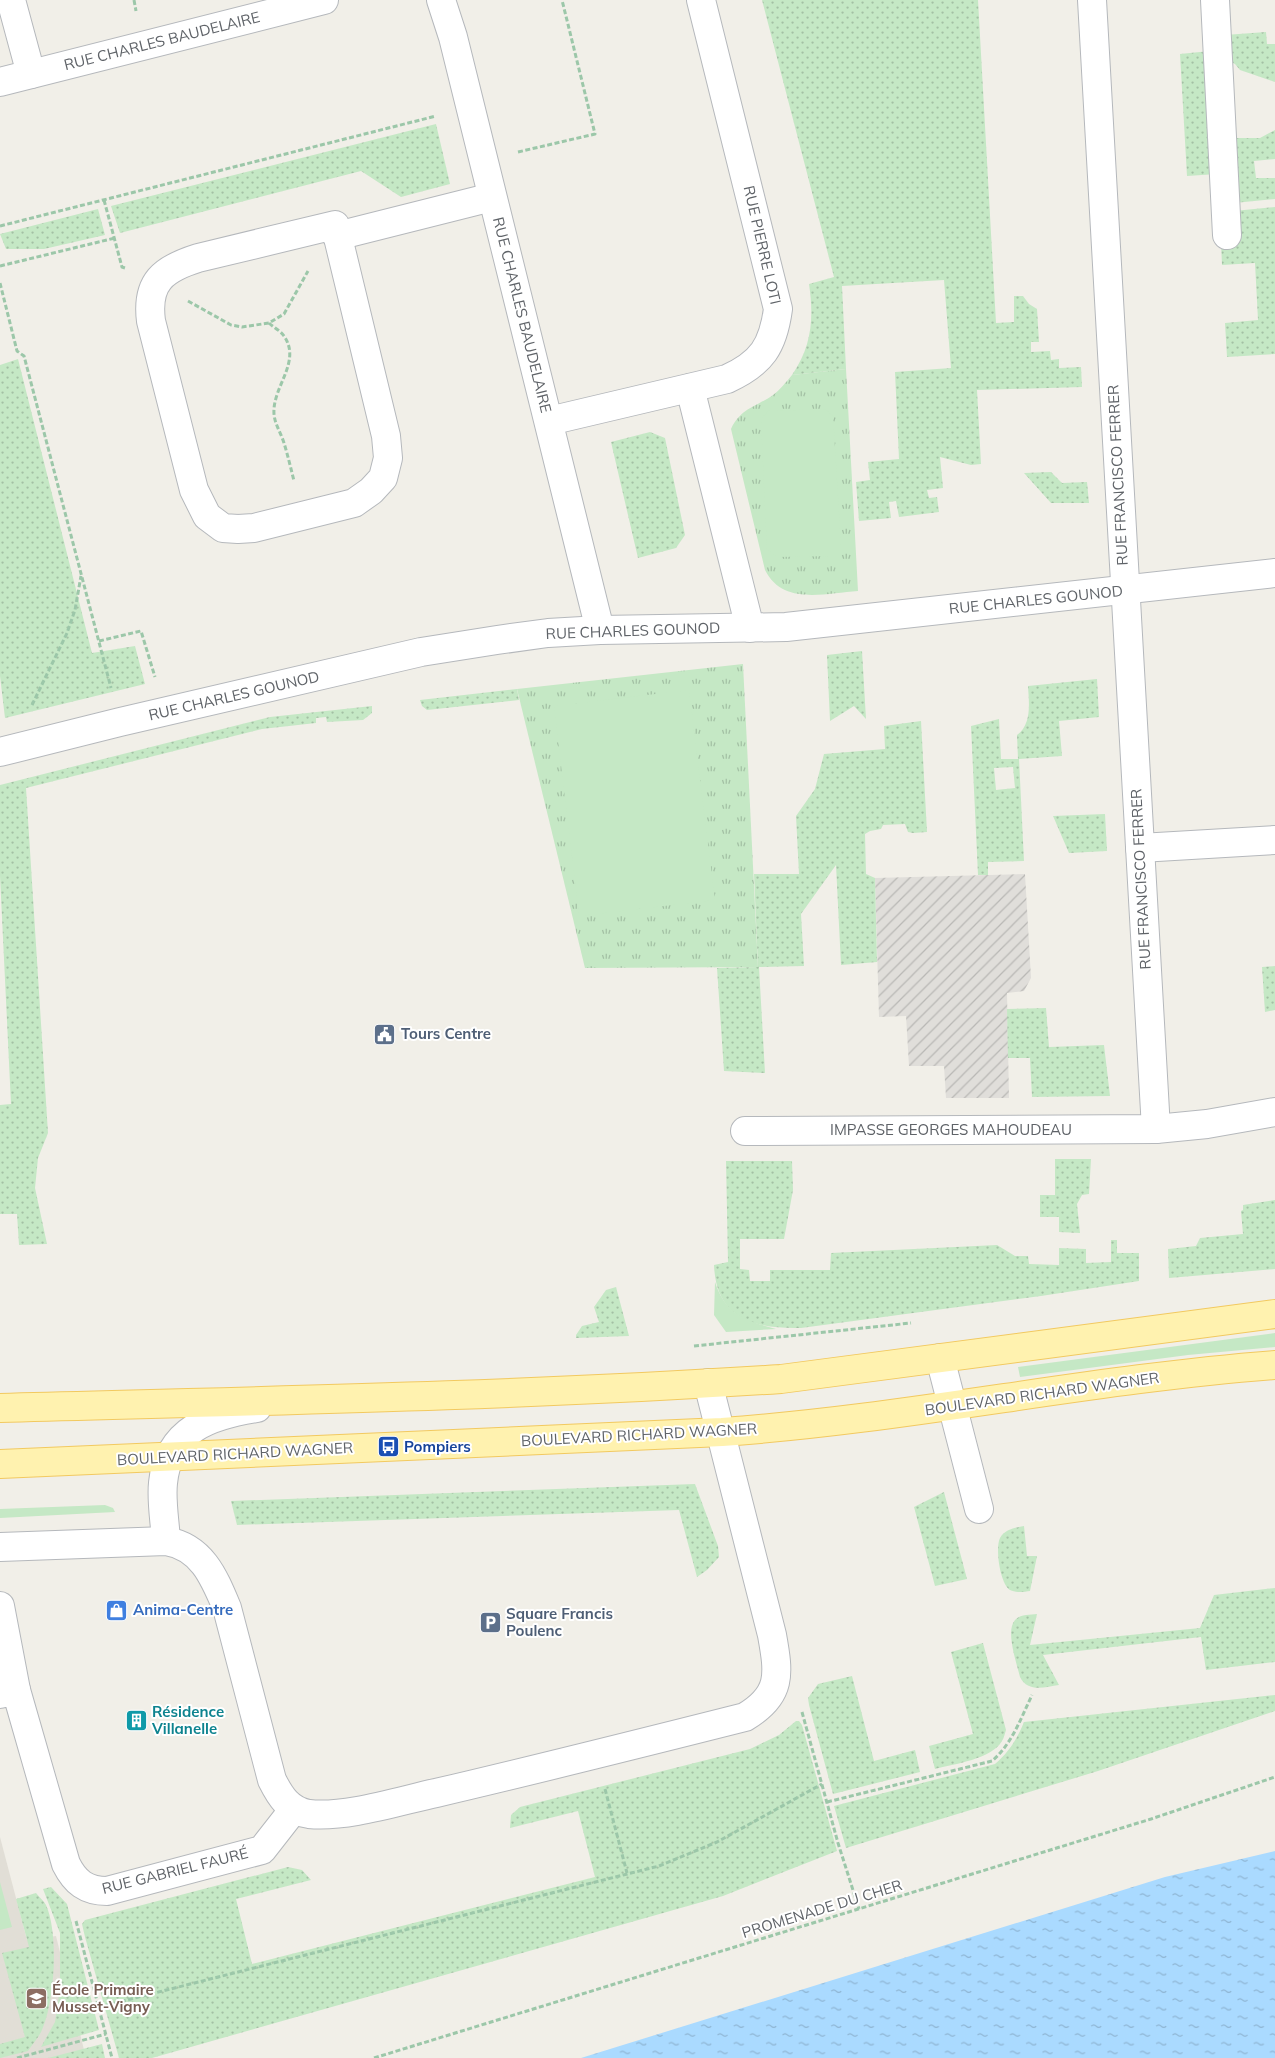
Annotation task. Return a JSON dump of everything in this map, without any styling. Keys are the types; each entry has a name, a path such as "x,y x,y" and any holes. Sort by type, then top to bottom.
{"main road":[{"path":"0,1408 313,1400 708,1384 780,1378 1275,1314"},
{"name":"BOULEVARD RICHARD WAGNER","path":"0,1464 785,1428 1162,1378 1275,1365"}],"street":[{"path":"11,0 31,74"},
{"name":"RUE CHARLES BAUDELAIRE","path":"0,82 324,0"},
{"name":"RUE CHARLES BAUDELAIRE","path":"441,0 453,37 600,630"},
{"name":"RUE PIERRE LOTI","path":"549,421 727,379 746,370 769,347 778,309 701,0"},
{"name":"RUE FRANCISCO FERRER","path":"1092,0 1156,1129"},
{"path":"1215,0 1227,235"},
{"path":"336,231 386,436 388,458 383,478 371,491 354,503 254,528 223,528 207,516 194,490 151,320 151,295 155,283 176,265 198,258 336,231 492,197"},
{"path":"690,388 750,628"},
{"name":"RUE CHARLES GOUNOD","path":"0,752 421,652 548,633 600,630 786,628 1275,573"},
{"path":"1140,848 1275,840"},
{"name":"IMPASSE GEORGES MAHOUDEAU","path":"745,1131 1156,1129 1207,1124 1275,1112"},
{"path":"940,1358 979,1510"},
{"path":"0,1547 166,1541 184,1546 195,1553 217,1585 227,1608 272,1780 281,1797 294,1809 309,1814 356,1810 511,1776 745,1717 758,1709 774,1690 777,1664 772,1635 738,1504 722,1432 708,1384"},
{"path":"166,1541 162,1484 169,1457 181,1439 193,1427 228,1412 313,1400"},
{"name":"RUE GABRIEL FAURÉ","path":"0,1606 8,1692 66,1864 72,1876 83,1887 96,1891 107,1891 262,1850 294,1809"}],"path":[{"path":"510,154 595,134 562,0"},
{"path":"0,226 441,114"},
{"path":"104,200 122,267 231,325 242,327 269,323 284,314 336,231"},
{"path":"0,266 115,238"},
{"path":"0,283 17,352 24,356 113,694"},
{"path":"269,323 284,335 289,349 288,368 275,398 274,411 276,425 284,442 303,516"},
{"path":"29,710 35,702 67,633 75,610 82,575"},
{"path":"99,641 141,631 156,683"},
{"path":"691,1346 914,1323"},
{"path":"774,1690 804,1713 827,1802 859,1909"},
{"path":"827,1802 992,1760 1002,1752 1013,1735 1032,1695"},
{"path":"596,1754 627,1873"},
{"name":"PROMENADE DU CHER","path":"374,2058 1151,1819 1275,1777"},
{"path":"99,2007 659,1866 717,1842 822,1784"},
{"path":"83,1887 75,1918 112,2058"},
{"path":"17,2058 106,2034"}],"shaded area":[{"path":"1025,874 1031,978 1024,991 1007,993 1009,1098 946,1098 944,1066 909,1066 906,1016 879,1017 875,878"},
{"name":"École Primaire Musset-Vigny","path":"0,1837 27,1940 56,1936 86,2058 0,2058"}],"green space":[{"path":"762,0 978,0 996,323 1014,322 1014,296 1023,296 1029,304 1037,309 1039,342 1031,342 1031,352 1050,351 1051,360 1059,359 1059,368 1081,367 1082,387 977,390 981,464 971,465 940,457 943,488 927,490 929,498 937,497 939,512 899,517 896,501 889,502 891,518 859,521 856,482 870,480 868,462 899,459 895,372 951,368 944,280 842,286 846,369 792,375 804,353 810,331 809,284 834,277"},
{"path":"1266,32 1267,44 1275,44 1275,82 1240,70 1235,64 1226,60 1225,35"},
{"path":"1210,51 1217,174 1187,176 1180,54"},
{"path":"436,124 450,184 401,197 361,171 120,233 111,206"},
{"path":"1275,130 1275,159 1254,161 1256,178 1275,178 1275,199 1234,203 1230,138 1260,138"},
{"path":"1275,207 1275,354 1227,357 1225,323 1258,320 1255,263 1222,265 1221,242 1234,211"},
{"path":"98,209 105,235 44,249 6,249 0,234"},
{"path":"18,359 92,653 135,646 145,684 5,718 0,676 0,365"},
{"path":"846,369 858,591 819,595 794,593 782,589 765,570 731,429 744,412 773,395 792,375"},
{"path":"825,409 833,416 841,547 832,556 777,557 767,549 761,419 768,411"},
{"path":"650,432 665,438 685,535 676,548 638,558 611,442"},
{"path":"1051,472 1062,483 1087,482 1089,503 1051,503 1024,473"},
{"path":"862,651 866,719 854,706 830,721 827,655"},
{"path":"743,664 758,967 585,968 517,689"},
{"path":"1097,679 1099,717 1059,721 1062,756 1019,759 1024,861 988,862 988,875 978,875 971,726 999,719 1001,759 1018,759 1017,735 1022,730 1027,719 1029,706 1028,686","holes":["1013,767 1015,788 996,790 994,768"]},
{"path":"517,689 519,700 427,710 422,706 420,700"},
{"path":"689,690 715,900 579,916 554,706"},
{"path":"372,706 372,713 363,720 327,722 326,717 316,718 316,723 262,729 26,788 48,1133 38,1158 35,1188 47,1244 19,1245 17,1214 0,1214 0,1105 11,1104 0,876 0,785 270,717"},
{"path":"921,721 927,832 908,832 905,824 883,825 881,829 865,834 866,874 875,878 877,962 841,965 836,865 801,914 804,966 759,967 765,1073 724,1071 717,968 758,967 754,874 799,874 796,816 815,789 824,754 885,749 884,726"},
{"path":"1105,814 1107,851 1069,853 1053,816"},
{"path":"1275,966 1275,1010 1265,1012 1262,967"},
{"path":"1046,1008 1049,1047 1104,1045 1110,1096 1032,1097 1030,1058 1008,1058 1007,1009"},
{"path":"1055,1159 1091,1159 1089,1194 1082,1195 1077,1204 1080,1233 1059,1232 1059,1217 1040,1217 1040,1195 1055,1195"},
{"path":"726,1161 792,1161 793,1190 784,1239 740,1239 740,1269 749,1270 750,1281 770,1281 770,1270 830,1270 831,1253 997,1245 1015,1256 1028,1256 1029,1264 1059,1265 1059,1248 1086,1249 1086,1263 1111,1262 1111,1240 1117,1240 1117,1253 1139,1253 1139,1281 801,1328 784,1328 753,1323 730,1309 722,1298 716,1283 714,1265 728,1262"},
{"path":"1275,1200 1275,1269 1169,1278 1168,1249 1196,1246 1200,1238 1243,1234 1241,1211 1243,1210 1243,1205"},
{"path":"715,1282 725,1302 738,1315 776,1329 726,1332 714,1315"},
{"path":"616,1287 629,1336 576,1338 582,1326 599,1322 594,1307 606,1290"},
{"path":"1275,1333 1275,1347 1188,1355 1020,1377 1018,1367"},
{"path":"695,1484 718,1546 719,1557 707,1570 697,1577 679,1510 237,1525 231,1501"},
{"path":"944,1492 967,1579 935,1586 914,1507"},
{"path":"105,1505 113,1508 115,1512 0,1518 0,1509"},
{"path":"1024,1526 1027,1556 1037,1556 1030,1591 1017,1592 1010,1590 1006,1586 999,1566 998,1550 1000,1538 1005,1533 1010,1529"},
{"path":"1275,1588 1275,1662 1206,1670 1201,1637 1043,1655 1059,1685 1043,1688 1032,1687 1023,1682 1020,1677 1011,1632 1015,1620 1025,1615 1037,1614 1030,1645 1200,1628 1214,1595"},
{"path":"983,1643 1006,1730 1004,1737 997,1747 990,1752 962,1763 935,1769 929,1746 973,1734 951,1652"},
{"path":"852,1676 874,1761 915,1750 920,1772 833,1794 808,1698 818,1684"},
{"path":"1275,1695 1275,1711 1098,1771 846,1848 834,1806 995,1764 1012,1745 1024,1722"},
{"path":"796,1721 799,1721 802,1725 837,1851 723,1896 152,2058 119,2058 85,1937 82,1924 85,1920 288,1867 302,1870 311,1880 236,1899 252,1964 595,1877 578,1811 510,1828 511,1815 520,1807 750,1749 779,1735"},
{"path":"0,1882 12,1927 0,1930"},
{"path":"51,1887 67,1904 99,2030 41,2047 55,2022 60,1990 60,1933 43,1889"},
{"path":"36,1893 46,1905 53,1933 54,1969 50,2004 41,2032 28,2051 0,2058 0,2044 25,2037 2,1953 29,1947 16,1899"},
{"path":"102,2044 105,2058 48,2058"}],"water":[{"path":"1275,1851 1275,2058 581,2058 1165,1877"}],"place":[{"name":"Tours Centre","path":"385,1034"},
{"name":"Pompiers","path":"388,1447"},
{"name":"Anima-Centre","path":"117,1610"},
{"name":"Square Francis Poulenc","path":"490,1623"},
{"name":"Résidence Villanelle","path":"136,1721"},
{"name":"École Primaire Musset-Vigny","path":"36,1999"}]}
